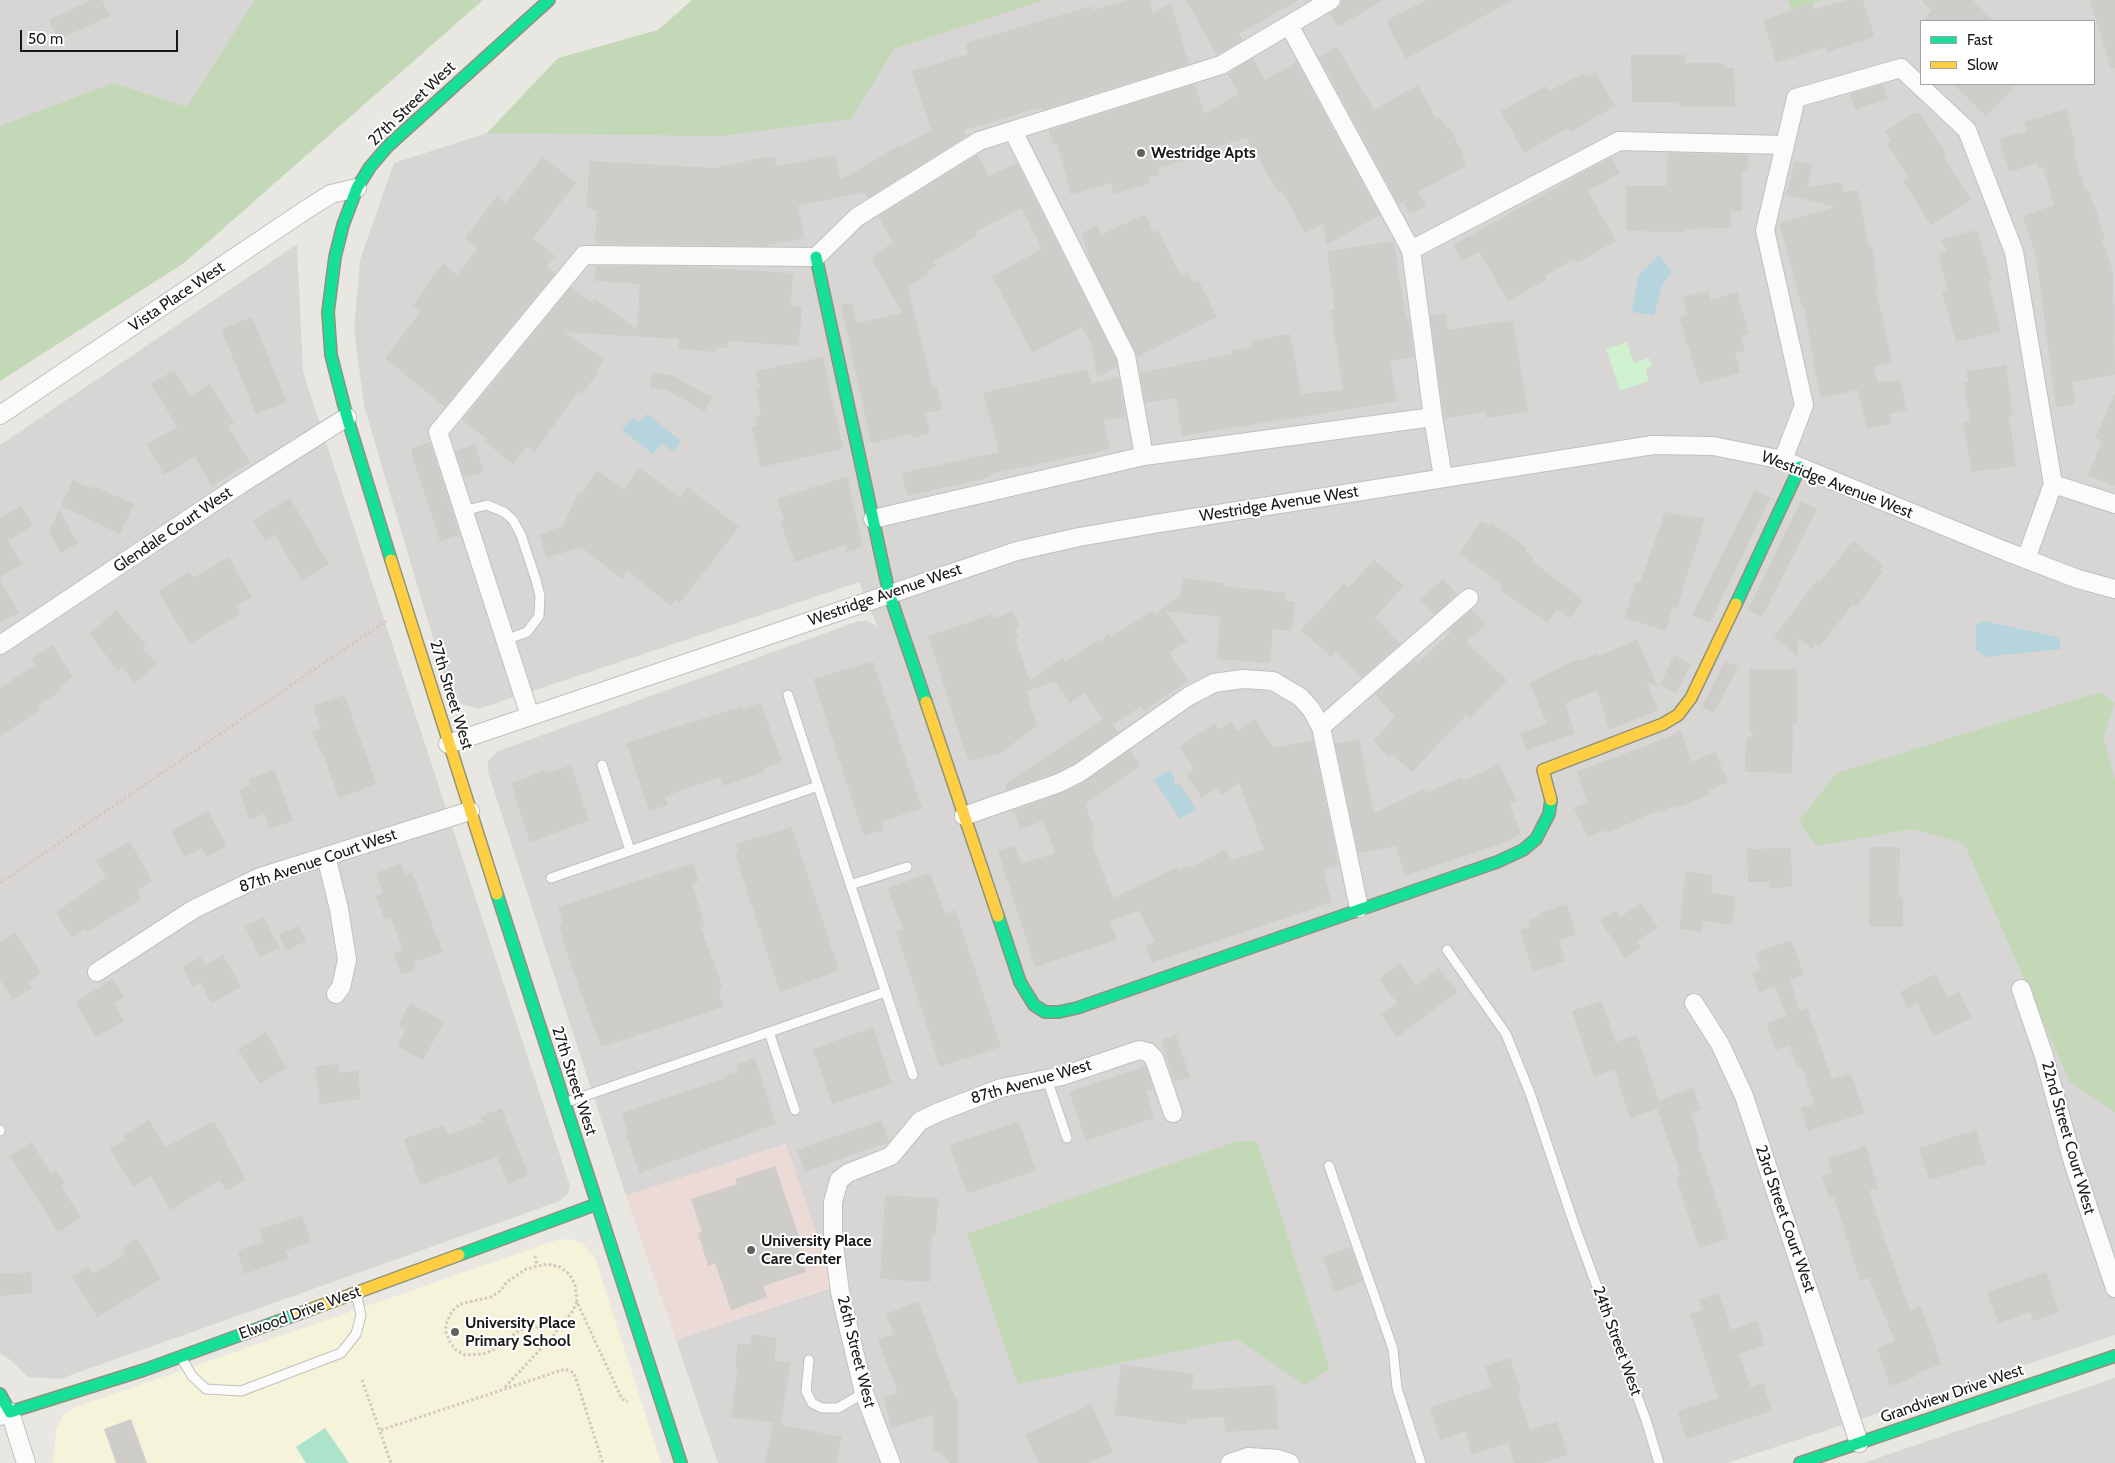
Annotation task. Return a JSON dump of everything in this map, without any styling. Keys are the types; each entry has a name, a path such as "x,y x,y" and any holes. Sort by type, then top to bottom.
{"street":[{"name":"27th Street West","path":"549,0 388,146 370,167 357,188 343,225 335,257 328,312 330,355 347,417 448,744 681,1463"},
{"path":"530,716 438,432 584,255 816,257 857,217 979,141 1221,65 1330,0"},
{"path":"1289,25 1411,250 1442,477"},
{"path":"1783,460 1804,405 1765,230 1796,98 1901,68 1967,130 2014,252 2053,484 2026,559"},
{"path":"1013,131 1126,356 1144,456"},
{"path":"1411,250 1619,141 1785,145"},
{"name":"Vista Place West","path":"0,415 330,194 357,188"},
{"path":"816,257 889,593 1020,982 1034,1005 1046,1012 1058,1012 1077,1008 1360,908 1497,862 1523,850 1536,838 1549,814 1551,798 1543,770 1664,724 1678,715 1691,698 1800,467"},
{"name":"Glendale Court West","path":"0,645 241,484 347,417"},
{"path":"873,519 1144,456 1433,417"},
{"name":"Westridge Avenue West","path":"448,744 1017,551 1079,537 1442,477 1653,445 1712,446 1783,460 2026,559 2115,590"},
{"path":"2053,484 2115,504"},
{"path":"1321,727 1470,598"},
{"path":"964,816 1059,783 1079,773 1189,696 1214,683 1243,679 1273,681 1300,697 1312,709 1321,727 1360,908"},
{"name":"87th Avenue Court West","path":"97,972 194,909 260,877 470,811"},
{"path":"326,856 339,909 347,960 341,987 336,994"},
{"name":"22nd Street Court West","path":"2021,989 2044,1056 2072,1162 2115,1288"},
{"name":"23rd Street Court West","path":"1694,1003 1720,1044 1744,1096 1859,1443"},
{"name":"87th Avenue West","path":"833,1237 835,1189 839,1180 848,1174 891,1156 920,1121 938,1112 1001,1088 1046,1079 1139,1050 1148,1052 1160,1068 1173,1113"},
{"name":"Elwood Drive West","path":"5,1414 180,1356 597,1204"},
{"name":"26th Street West","path":"833,1237 842,1300 864,1393 890,1463"},
{"name":"Grandview Drive West","path":"1800,1463 2115,1356"},
{"path":"0,1394 5,1414 26,1463"},
{"path":"1230,1463 1248,1457 1284,1461"}],"lane":[{"path":"463,511 487,505 504,512 513,520 522,535 536,580 540,602 538,616 527,632 505,640"},
{"path":"788,695 913,1075"},
{"path":"602,765 630,850"},
{"path":"551,878 818,786"},
{"path":"850,885 907,867"},
{"name":"24th Street West","path":"1447,950 1506,1034 1530,1093 1572,1220 1646,1420 1659,1463"},
{"path":"564,1102 885,992"},
{"path":"769,1032 795,1110"},
{"path":"1046,1079 1067,1138"},
{"path":"1329,1166 1392,1349 1397,1388 1421,1463"},
{"path":"180,1356 192,1376 206,1389 241,1391 250,1388 341,1353 356,1334 361,1315 356,1292"},
{"path":"809,1360 806,1391 812,1403 822,1408 838,1408 864,1393"}],"path":[{"path":"0,883 407,608"},
{"path":"535,1256 538,1265"},
{"path":"560,1323 520,1330 493,1350 474,1355 460,1352 450,1342 446,1324 452,1312 460,1304 491,1297 500,1291 507,1282 526,1269 547,1264 560,1267 569,1274 575,1284 577,1302 622,1399 628,1402"},
{"path":"504,1388 554,1335 560,1323 571,1314 577,1302"},
{"path":"381,1430 565,1369 574,1373 604,1463"},
{"path":"362,1380 391,1463"}],"shaded area":[{"path":"0,0 445,0 0,312"},
{"path":"255,0 483,0 184,263 0,381 0,126 113,83 187,107"},
{"path":"692,0 1044,0 894,49 851,119 721,136 487,133 558,58 658,30"},
{"path":"899,0 1788,0 1792,10 1824,0 2115,0 2115,1335 1727,1463 718,1463 676,1340 834,1287 785,1144 626,1196 488,772 488,761 498,751 859,621 867,621 877,626 859,582 478,709 461,704 444,675 364,406 354,329 360,260 394,163"},
{"path":"1788,0 1824,0 1792,10"},
{"path":"297,244 303,372 570,1186 568,1194 560,1201 60,1379 28,1377 0,1353 0,445"},
{"path":"2101,692 2115,703 2103,737 2115,779 2115,1112 2070,1082 1964,843 1912,829 1816,846 1799,821 1837,773"},
{"path":"1257,1141 1330,1369 1305,1385 1237,1339 1018,1384 967,1234 1235,1142"},
{"path":"786,1144 834,1286 676,1340 626,1196"},
{"name":"University Place Primary School","path":"570,1239 583,1244 595,1258 661,1463 53,1463 56,1432 63,1414 76,1407 557,1240"},
{"path":"2115,1378 2115,1463 1863,1463"}],"green space":[{"path":"1627,342 1634,363 1649,358 1652,366 1646,368 1648,381 1620,391 1606,349"},
{"path":"325,1428 349,1463 306,1463 296,1447"}],"water":[{"path":"1659,255 1672,272 1662,285 1654,315 1632,312 1638,276"},
{"path":"647,414 681,441 673,452 662,443 653,454 622,430 633,417 640,422"},
{"path":"1983,621 2059,637 2061,649 1985,657 1976,650 1976,625"},
{"path":"1169,770 1175,778 1174,784 1180,785 1196,809 1180,819 1154,780"}],"building":[{"path":"91,0 102,0 110,16 58,40 49,20"},
{"path":"1128,0 1150,0 1153,13 1171,3 1189,64 1043,110 1043,108 1032,110 964,130 967,136 868,198 864,192 798,206 804,238 762,246 597,244 597,240 595,240 597,211 587,207 589,161 716,168 759,158 775,157 776,166 836,155 841,180 900,145 901,147 931,130 912,71 968,54 965,43 1092,6 1093,10"},
{"path":"1186,0 1299,0 1239,34 1243,40 1217,55"},
{"path":"1342,0 1383,0 1338,27 1330,13 1340,6"},
{"path":"1426,0 1513,0 1406,59 1386,21"},
{"path":"1848,0 1863,0 1875,37 1827,52 1826,47 1776,63 1763,20 1812,3 1814,9"},
{"path":"1921,0 1973,0 1993,20 1923,20 1932,11"},
{"path":"2090,0 2115,0 2115,68 2111,68"},
{"path":"1337,46 1374,110 1418,85 1436,119 1440,117 1447,130 1450,128 1464,156 1461,157 1466,166 1418,192 1426,206 1410,214 1403,202 1398,204 1319,57"},
{"path":"1631,55 1685,55 1685,63 1724,63 1724,68 1734,68 1735,107 1679,107 1679,102 1632,102"},
{"path":"1253,58 1265,80 1297,62 1380,215 1326,245 1323,224 1305,233 1281,190 1278,192 1246,138 1206,150 1207,154 1158,168 1160,175 1148,178 1150,183 1114,194 1111,183 1071,195 1057,144 1053,145 1049,130 1195,84 1204,114 1239,94 1227,74"},
{"path":"1596,72 1615,106 1570,132 1568,128 1524,153 1501,111 1546,86 1549,91 1584,73 1586,77"},
{"path":"1883,84 1888,99 1855,110 1850,94"},
{"path":"1954,85 2016,85 1986,116"},
{"path":"2066,109 2076,145 2073,146 2075,157 2085,191 2089,190 2092,203 2094,203 2105,239 2102,240 2113,272 2115,375 2072,382 2075,404 2056,407 2036,257 2023,216 2054,205 2043,167 2038,168 2037,163 2009,172 1999,139 2027,131 2024,122"},
{"path":"1914,113 1920,113 1947,155 1944,157 1971,200 1931,225 1903,181 1908,177 1887,144 1891,141 1885,131"},
{"path":"1668,153 1749,155 1748,171 1742,171 1742,211 1731,211 1731,228 1685,229 1685,232 1626,231 1626,186 1666,186"},
{"path":"977,155 989,176 1017,163 1116,359 1117,367 1097,377 1092,347 1082,327 1032,353 992,276 1042,249 1022,208 975,232 977,236 933,262 936,266 927,271 929,274 908,287 933,389 937,388 942,410 925,413 930,433 912,438 911,434 871,443 851,351 854,350 851,350 841,305 852,303 857,323 902,313 871,258 893,242 878,216"},
{"path":"543,157 576,183 533,238 555,256 547,267 555,274 445,407 385,358 421,311 413,305 443,264 457,275 478,248 465,238 497,196 506,203"},
{"path":"1611,157 1620,173 1588,191 1616,241 1577,263 1574,259 1545,276 1547,279 1508,301 1479,252 1462,261 1453,245"},
{"path":"1795,161 1813,165 1807,188 1841,182 1843,192 1858,190 1869,247 1872,247 1878,286 1875,286 1892,362 1874,367 1878,383 1900,380 1907,410 1889,414 1891,424 1867,429 1858,390 1820,398 1804,306 1802,306 1779,223 1835,207 1784,194 1787,191"},
{"path":"1145,214 1154,233 1158,230 1181,276 1188,272 1193,283 1198,280 1217,317 1137,357 1089,259 1082,233 1097,225 1101,235"},
{"path":"1977,230 1992,281 1988,282 2001,331 1956,342 1942,292 1948,291 1938,254 1947,251 1941,240"},
{"path":"1394,241 1406,319 1409,318 1414,357 1390,361 1397,401 1182,436 1176,398 1145,403 1140,373 1232,354 1231,351 1253,347 1251,341 1290,334 1301,394 1343,390 1331,310 1335,310 1327,251"},
{"path":"596,266 678,266 793,273 791,305 802,307 799,346 729,341 728,348 716,347 716,352 678,349 679,339 563,332 604,359 597,369 599,371 582,394 578,391 535,452 527,446 513,464 484,441 488,440 462,420 571,287 593,304 593,298 637,329 640,284 595,281"},
{"path":"1708,290 1711,300 1737,292 1749,334 1741,336 1745,350 1735,353 1740,373 1700,384 1679,317 1688,314 1683,297"},
{"path":"1446,313 1448,330 1513,320 1528,412 1486,418 1485,411 1444,419 1430,315"},
{"path":"252,317 287,402 256,414 221,329"},
{"path":"823,357 843,449 761,467 752,427 757,426 755,416 761,415 756,389 760,388 756,371"},
{"path":"2006,365 2013,416 2009,416 2016,466 1972,472 1963,422 1970,421 1964,382 1968,382 1966,371"},
{"path":"1087,369 1092,383 1119,377 1126,417 1104,420 1110,449 990,474 991,477 907,496 902,473 999,452 983,393"},
{"path":"174,370 190,396 210,384 234,423 228,426 250,463 212,486 195,457 164,475 147,444 177,427 151,384"},
{"path":"653,372 671,375 712,397 705,411 666,390 650,388"},
{"path":"2115,393 2115,486 2088,476 2102,441 2095,438"},
{"path":"430,442 460,535 440,541 412,455 412,448"},
{"path":"475,444 484,472 464,478 455,451"},
{"path":"639,468 680,497 688,487 739,527 680,603 676,600 671,606 628,571 622,579 581,547 547,558 539,535 563,526 578,493 580,495 597,470 624,489"},
{"path":"847,476 863,547 846,552 845,545 795,562 780,521 784,520 777,499"},
{"path":"73,480 92,489 94,486 134,504 120,534 61,506"},
{"path":"1755,490 1770,498 1710,623 1692,615"},
{"path":"290,498 329,564 302,581 275,535 266,541 253,521"},
{"path":"1801,501 1817,509 1762,617 1748,610"},
{"path":"21,506 33,525 8,541 22,564 0,577 0,518"},
{"path":"59,510 78,543 61,553 49,532"},
{"path":"1665,512 1705,519 1677,608 1673,607 1665,631 1624,618 1636,582 1640,583"},
{"path":"1482,521 1490,526 1492,523 1527,548 1525,551 1534,558 1532,561 1583,600 1570,618 1557,609 1548,623 1499,589 1502,585 1459,553"},
{"path":"1853,541 1883,565 1880,569 1883,572 1856,607 1853,604 1819,647 1815,644 1812,649 1798,638 1798,656 1774,637 1817,580 1820,582"},
{"path":"228,557 252,597 236,606 240,614 190,644 158,591 190,572 193,578"},
{"path":"1374,560 1404,586 1375,617 1400,644 1361,678 1336,651 1331,657 1301,630 1344,584 1348,588"},
{"path":"1183,578 1223,583 1223,586 1286,593 1285,601 1295,602 1292,631 1273,629 1270,663 1217,659 1220,617 1166,611 1187,641 1169,653 1188,681 1144,711 1141,706 1113,725 1118,733 1074,764 1055,773 1007,790 1005,784 1103,719 1084,693 1070,703 1054,681 1026,692 1037,726 999,754 968,761 928,636 992,614 993,619 1013,611 1019,627 1015,628 1019,638 1015,639 1030,681 1062,657 1066,662 1109,634 1111,637 1152,611 1155,614 1181,595"},
{"path":"1443,579 1457,594 1434,615 1420,600"},
{"path":"0,580 19,613 0,623"},
{"path":"116,610 146,645 142,648 157,664 135,683 122,667 118,671 90,634"},
{"path":"1472,610 1486,625 1466,642 1507,680 1470,719 1466,715 1412,772 1392,754 1389,757 1373,741 1395,717 1375,694 1415,659 1418,663 1451,632 1448,630"},
{"path":"1637,639 1658,687 1647,681 1658,711 1609,729 1597,690 1565,704 1575,734 1526,750 1520,733 1547,724 1529,683 1578,659 1580,661 1598,653 1599,656"},
{"path":"52,645 73,677 59,686 62,690 37,706 40,710 0,736 0,688 35,665 31,659"},
{"path":"1674,655 1691,664 1676,693 1660,685"},
{"path":"873,661 922,808 881,822 883,830 864,836 813,679"},
{"path":"1725,661 1738,667 1714,713 1702,707"},
{"path":"1750,669 1797,669 1797,723 1793,723 1792,773 1745,772 1746,738 1755,734 1749,731"},
{"path":"344,695 377,784 339,798 322,751 320,751 312,732 321,728 313,706"},
{"path":"761,703 782,762 764,768 765,772 723,786 720,777 677,792 665,797 668,805 649,811 626,743 742,706 743,709"},
{"path":"1255,719 1274,748 1313,740 1339,866 1323,870 1332,902 1152,963 1146,946 1155,942 1139,911 1110,921 1117,940 1035,967 998,851 1015,846 1021,864 1055,853 1043,821 1020,829 1014,810 1062,793 1084,782 1130,750 1140,766 1085,804 1094,827 1092,828 1094,834 1091,835 1094,843 1092,844 1113,898 1178,867 1179,871 1188,866 1189,868 1226,849 1232,860 1264,849 1239,783 1221,795 1216,788 1202,798 1186,775 1194,769 1179,747 1215,723 1219,730 1231,722 1237,731"},
{"path":"1681,730 1691,760 1689,763 1715,752 1728,782 1709,790 1710,794 1678,808 1676,805 1658,813 1657,811 1607,833 1605,830 1588,837 1574,808 1587,802 1577,772 1668,737"},
{"path":"1359,739 1374,813 1424,789 1426,793 1461,777 1463,781 1499,764 1517,801 1510,804 1520,833 1507,842 1405,876 1396,846 1358,853 1335,744"},
{"path":"571,765 589,821 530,842 511,783 546,770 547,773"},
{"path":"274,769 293,821 270,829 264,814 249,820 239,790 251,785 248,779"},
{"path":"208,811 227,846 206,857 202,848 184,857 171,831"},
{"path":"792,827 839,971 780,992 735,854 739,853 736,844"},
{"path":"130,841 152,881 137,890 142,899 87,932 84,929 72,937 56,912 106,878 96,860"},
{"path":"1870,847 1900,847 1899,898 1903,897 1903,927 1869,926"},
{"path":"1791,848 1792,887 1769,888 1769,882 1748,882 1747,849"},
{"path":"693,863 699,881 692,884 705,926 701,927 723,989 718,990 724,1007 601,1047 559,926 563,925 558,907"},
{"path":"401,864 405,875 412,873 443,952 415,962 415,970 401,975 393,954 403,950 391,917 385,920 376,896 383,893 376,873"},
{"path":"1686,871 1713,875 1711,893 1736,896 1732,925 1703,921 1701,932 1679,929"},
{"path":"930,873 945,914 955,910 1001,1047 940,1067 896,931 903,929 887,888"},
{"path":"1641,903 1658,927 1637,941 1641,947 1625,958 1600,920 1616,910 1620,917"},
{"path":"1567,904 1576,935 1559,940 1565,961 1533,971 1520,930 1530,927 1527,920 1540,916 1539,913"},
{"path":"264,917 279,947 260,957 245,926"},
{"path":"299,926 306,941 286,951 279,934"},
{"path":"15,932 41,973 28,982 32,988 13,1000 0,980 0,942"},
{"path":"1791,940 1804,975 1790,980 1800,1011 1807,1008 1832,1079 1851,1073 1864,1113 1808,1131 1801,1108 1814,1104 1802,1067 1798,1068 1789,1045 1776,1050 1766,1023 1786,1016 1775,986 1759,992 1752,973 1762,970 1755,953"},
{"path":"223,955 241,987 212,1003 200,983 193,987 182,967 201,957 205,965"},
{"path":"1400,963 1416,985 1439,968 1457,992 1397,1037 1381,1015 1397,1003 1379,979"},
{"path":"1936,974 1948,998 1959,992 1972,1018 1934,1036 1917,1003 1907,1008 1900,992"},
{"path":"113,979 124,997 114,1003 124,1021 96,1037 75,1002"},
{"path":"1602,1001 1616,1042 1637,1035 1659,1100 1693,1088 1701,1110 1691,1113 1700,1140 1697,1141 1729,1238 1699,1248 1676,1178 1681,1176 1657,1109 1630,1118 1615,1070 1594,1077 1572,1011"},
{"path":"410,1003 444,1022 423,1060 397,1046 406,1030 398,1025"},
{"path":"873,1027 892,1084 832,1104 813,1049"},
{"path":"266,1032 286,1068 260,1084 238,1049"},
{"path":"1176,1035 1190,1077 1174,1082 1161,1040"},
{"path":"755,1058 776,1124 640,1173 625,1133 628,1132 622,1113 725,1078 725,1076 738,1072 735,1065"},
{"path":"337,1064 339,1073 358,1070 361,1099 320,1104 315,1067"},
{"path":"1146,1066 1153,1089 1146,1091 1154,1118 1086,1141 1069,1092"},
{"path":"501,1108 529,1175 509,1184 497,1157 420,1185 404,1139 444,1125 448,1135 483,1122 481,1117"},
{"path":"149,1120 165,1147 214,1121 246,1180 226,1191 220,1180 171,1210 151,1176 133,1187 110,1149 126,1139 123,1136"},
{"path":"882,1120 889,1142 805,1172 797,1150"},
{"path":"1019,1121 1036,1171 973,1192 966,1192 950,1145"},
{"path":"1976,1130 1986,1163 1929,1180 1919,1148"},
{"path":"31,1142 51,1173 56,1170 65,1183 61,1186 81,1218 58,1232 10,1156"},
{"path":"1866,1146 1878,1188 1869,1191 1885,1241 1910,1310 1921,1306 1942,1364 1916,1373 1917,1376 1890,1386 1877,1348 1895,1341 1869,1278 1860,1281 1834,1197 1829,1198 1822,1176 1832,1173 1828,1158"},
{"name":"University Place Care Center","path":"775,1166 799,1236 795,1238 806,1272 763,1286 767,1297 731,1310 715,1263 708,1266 698,1233 702,1232 691,1199 737,1184 735,1179"},
{"path":"885,1195 938,1198 936,1235 932,1235 930,1282 880,1279"},
{"path":"302,1215 311,1242 285,1251 288,1259 244,1274 237,1251 264,1242 260,1229"},
{"path":"137,1238 161,1279 97,1317 72,1276 88,1267 92,1274 125,1254 122,1248"},
{"path":"1351,1247 1363,1282 1334,1292 1323,1256"},
{"path":"31,1272 33,1293 0,1296 0,1274"},
{"path":"2046,1272 2059,1312 2033,1321 2030,1312 1998,1323 1987,1292"},
{"path":"1719,1293 1731,1330 1757,1321 1765,1345 1739,1354 1751,1387 1763,1383 1772,1411 1686,1439 1677,1411 1718,1398 1690,1314 1702,1310 1698,1300"},
{"path":"918,1301 955,1398 958,1398 958,1463 950,1463 940,1452 933,1452 933,1415 892,1428 883,1398 898,1393 878,1340 894,1334 886,1314"},
{"path":"751,1334 777,1338 774,1361 790,1363 781,1425 842,1437 836,1463 765,1463 773,1423 731,1417 738,1370 735,1369 738,1343 750,1345"},
{"path":"1510,1358 1522,1393 1518,1394 1530,1430 1557,1421 1568,1455 1542,1463 1514,1463 1508,1443 1472,1455 1465,1432 1440,1440 1430,1407 1492,1387 1485,1366"},
{"path":"1121,1364 1194,1374 1191,1390 1276,1385 1278,1429 1225,1432 1224,1417 1187,1419 1186,1425 1114,1415"},
{"path":"1091,1404 1113,1452 1088,1463 1039,1463 1025,1435"},
{"path":"131,1419 147,1463 116,1463 104,1429"}],"traffic: fast":[{"path":"391,560 347,417 331,355 328,312 335,257 343,225 357,188 370,167 388,146 549,0"},
{"path":"816,257 889,593 926,702"},
{"path":"1736,604 1800,467"},
{"path":"998,916 1020,982 1034,1005 1045,1012 1059,1012 1077,1008 1497,862 1523,850 1536,839 1549,814 1551,800"},
{"path":"497,894 681,1463"},
{"path":"459,1255 597,1204"},
{"path":"0,1394 10,1412 144,1370 298,1314"},
{"path":"1800,1463 2115,1356"}],"traffic: slow":[{"path":"391,560 497,894"},
{"path":"1551,800 1543,770 1663,724 1678,715 1691,698 1736,604"},
{"path":"926,702 998,916"},
{"path":"298,1314 459,1255"}],"place":[{"name":"Westridge Apts","path":"1141,153"},
{"name":"University Place Care Center","path":"751,1250"},
{"name":"University Place Primary School","path":"455,1332"}]}
